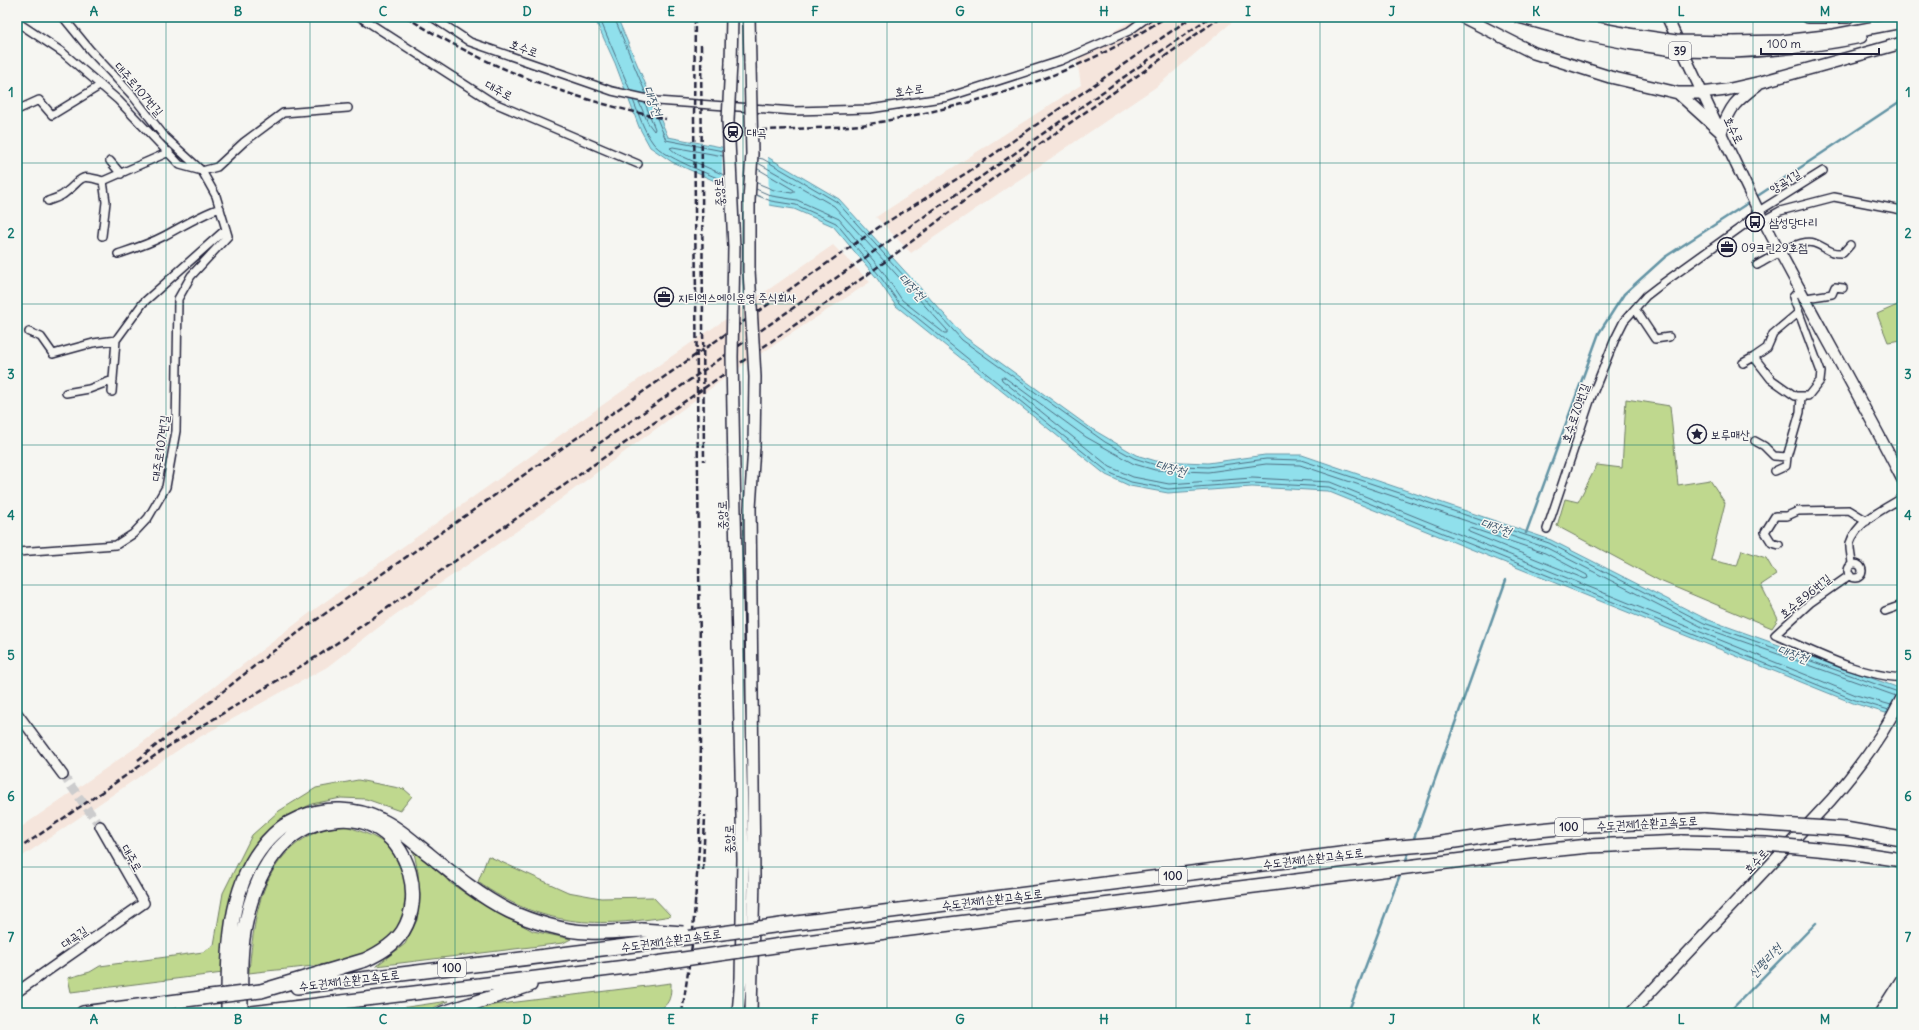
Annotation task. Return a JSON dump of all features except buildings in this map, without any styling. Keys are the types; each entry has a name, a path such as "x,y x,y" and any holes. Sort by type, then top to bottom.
{"highway":[{"path":"228,1013 228,953 233,911 243,882 255,855 282,827 307,815 330,810 359,812 383,820 407,836 458,877 509,911 560,928 587,932 642,930 710,935"},
{"path":"241,1013 241,949 246,922 252,898 259,879 270,859 283,844 295,834 310,825 327,820 343,819 360,822 373,826 386,835 408,864 412,880 413,898 410,914 404,930 394,942 365,960 261,991"},
{"name":"수도권제1순환고속도로","path":"83,1013 642,944 1388,848 1435,844 1516,832 1590,825 1704,820 1845,829 1902,839"},
{"name":"수도권제1순환고속도로","path":"258,1012 642,965 782,945 1429,864 1582,847 1682,842 1766,844 1849,852 1902,860"},
{"path":"442,1013 563,974"},
{"path":"1881,1013 1902,980"},
{"path":"1887,1013 1902,1000"}],"main road":[{"name":"중앙로","path":"732,17 728,120 734,240 732,364 742,859 741,978 738,1013"},
{"name":"중앙로","path":"749,17 752,154 749,200 749,270 755,377 754,447 750,508 754,876 751,1013"},
{"path":"1463,17 1534,53 1610,77 1678,93 1701,93 1726,90 1761,82 1902,43"},
{"name":"39","path":"1519,17 1573,32 1627,39"},
{"name":"39","path":"1555,17 1627,39 1680,51 1733,47 1834,35 1902,22"},
{"name":"호수로","path":"1667,17 1701,93 1761,215 1806,298 1898,460 1902,479"},
{"path":"1808,17 1848,17"},
{"name":"39","path":"1733,47 1782,50 1836,43 1902,29"},
{"path":"1678,93 1721,132 1729,110 1740,98 1761,82"},
{"name":"호수로","path":"1631,1013 1831,800 1863,763 1891,720 1902,697"}],"street":[{"name":"대주로107번길","path":"17,552 116,545 134,534 148,518 166,487 176,431 178,299 191,276 228,236 216,196 202,171 165,137 132,95 90,50 63,17"},
{"name":"대주로","path":"360,17 492,102 638,164"},
{"name":"호수로","path":"432,17 470,42 612,91 657,101 794,111 870,109 948,97 1060,61 1129,31 1148,17"},
{"name":"대주로107번길","path":"17,22 62,52 101,85 118,100 180,165 202,171"},
{"path":"17,110 39,100 52,115 101,85"},
{"path":"202,171 217,167 244,142 283,113 348,108"},
{"path":"48,201 65,194 80,178 89,177 103,181 168,152"},
{"path":"110,161 121,174"},
{"name":"양곡1길","path":"1761,215 1823,171"},
{"path":"102,236 106,202 103,181"},
{"path":"1761,215 1834,197 1902,210"},
{"path":"118,254 137,248 164,236 202,214 220,208"},
{"name":"호수로70번길","path":"1547,529 1591,398 1624,321 1646,296 1744,225 1761,215"},
{"path":"112,392 116,340 143,303 226,229"},
{"path":"1757,265 1804,242 1813,242 1833,254 1843,253 1850,245"},
{"path":"1806,298 1832,294 1835,287 1842,288"},
{"path":"1754,357 1771,379 1795,396 1808,396 1820,381 1821,372 1793,297 1801,288"},
{"path":"1635,309 1655,338 1669,337"},
{"path":"1743,363 1767,348 1773,334 1798,313"},
{"path":"29,332 41,337 53,354 93,343 116,340"},
{"path":"66,393 89,389 113,380"},
{"path":"1775,471 1786,466 1787,457 1800,412 1802,396"},
{"path":"1755,441 1764,446 1774,456 1787,457"},
{"path":"1852,565 1850,544 1854,535 1867,521 1902,498"},
{"path":"1779,545 1772,543 1765,532 1776,516 1787,516 1798,511 1849,510 1867,521"},
{"path":"1857,564 1861,567 1861,574 1856,578 1850,575 1848,569 1852,565 1857,564"},
{"name":"호수로96번길","path":"1850,575 1810,603 1775,635 1856,668 1887,677 1902,678"},
{"path":"1885,611 1902,605"},
{"path":"17,712 63,775"},
{"name":"대주로","path":"100,826 144,903"},
{"name":"대곡길","path":"17,992 144,903"}],"shaded area":[{"path":"1137,17 1238,17 1156,87 911,253 876,217 1081,85 1076,54"},
{"path":"833,245 870,282 733,372 527,524 396,614 327,667 187,744 17,860 17,830 138,746 315,609 659,365"}],"green space":[{"path":"1902,303 1902,340 1888,342 1877,314"},
{"path":"1626,399 1670,406 1678,485 1710,480 1725,503 1711,560 1737,566 1742,550 1766,558 1776,575 1761,585 1778,619 1772,628 1660,581 1557,526 1565,499 1578,502 1597,465 1622,468"},
{"path":"358,780 404,789 412,796 400,811 366,799 341,798 312,804 287,816 268,833 248,861 223,973 71,992 68,978 90,972 100,966 203,952 214,945 223,893 252,835 279,811 316,788"},
{"path":"346,826 368,834 385,844 397,858 402,868 406,880 407,899 402,922 398,931 392,937 372,949 338,961 321,965 249,973 258,910 264,890 272,872 284,856 299,842 319,831"},
{"path":"400,837 427,859 449,882 475,900 533,931 571,939 563,943 376,966 405,944 417,920 419,897 418,872 414,853"},
{"path":"488,856 568,892 601,898 653,897 671,916 619,922 594,922 548,916 524,908 501,897 478,882"},
{"path":"671,983 670,998 668,1002 666,1005 653,1013 462,1013 493,1005"},
{"path":"448,1001 423,1013 367,1013"}],"water":[{"name":"대장천","path":"594,17 617,17 668,137 764,155 839,199 965,337 1092,429 1136,455 1156,461 1208,463 1265,455 1302,455 1551,540 1706,619 1902,689 1902,718 1853,703 1327,491 1252,487 1168,493 1130,486 1106,475 896,306 876,277 833,226 794,209 769,205 672,162 650,147 639,127 615,63"}],"pier":[{"path":"722,145 768,155 769,207 722,186"}],"waterway":[{"path":"1759,195 1902,100"},
{"path":"1526,533 1599,333 1624,294 1665,257 1748,203"},
{"path":"1413,841 1506,580"},
{"path":"1405,862 1410,850"},
{"path":"1348,1013 1401,872"},
{"name":"신평리천","path":"1728,1013 1816,923"}],"tunnel":[{"path":"63,775 100,826"}],"railway":[{"path":"406,17 469,52 532,80 597,102 666,119"},
{"path":"682,1013 692,945 699,847 701,742 694,118 695,17"},
{"path":"762,130 862,125 944,109 977,100 1043,79 1075,66 1137,35 1166,17"},
{"path":"138,760 268,655 306,627 879,227 968,172 1192,17"},
{"path":"591,449 1210,17"},
{"path":"17,850 169,746 321,654 864,277 1017,160 1221,17"},
{"path":"701,45 704,461"},
{"path":"703,871 705,815"}],"place":[{"name":"대곡","path":"733,132"},
{"name":"삼성당다리","path":"1755,222"},
{"name":"09크린29호점","path":"1727,247"},
{"name":"지티엑스에이운영 주식회사","path":"664,297"},
{"name":"보루매산","path":"1697,434"}]}
